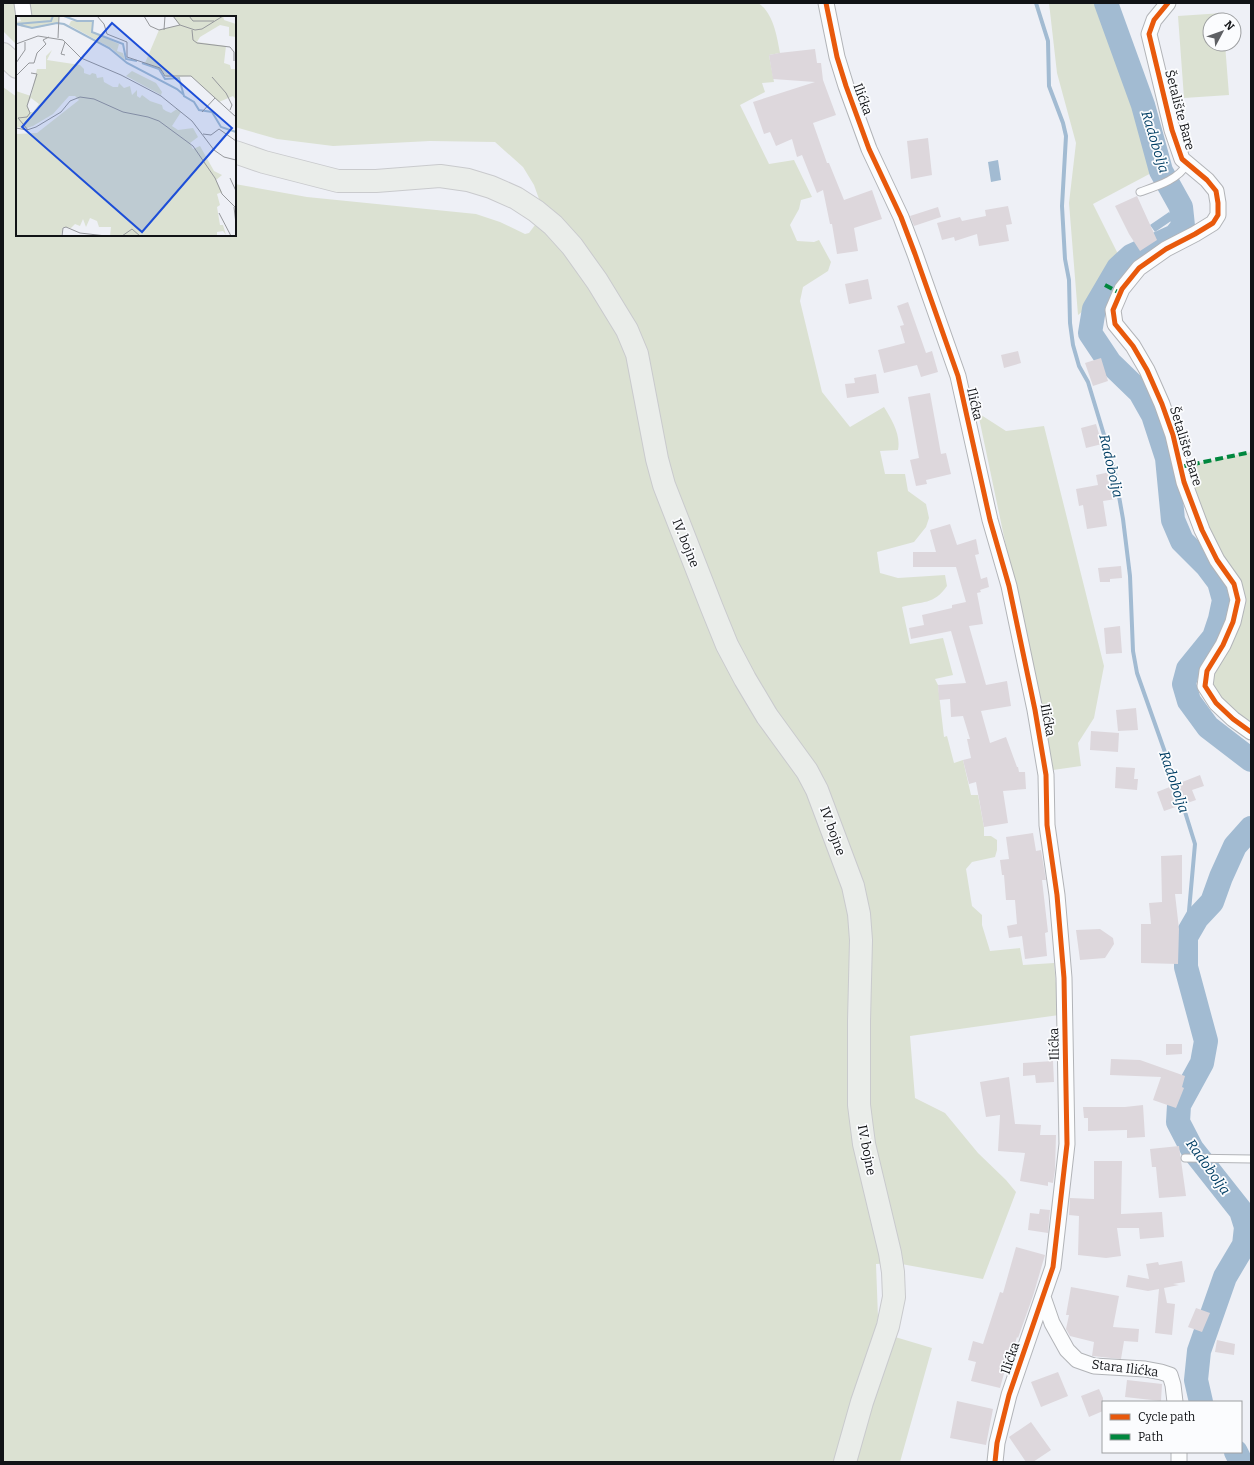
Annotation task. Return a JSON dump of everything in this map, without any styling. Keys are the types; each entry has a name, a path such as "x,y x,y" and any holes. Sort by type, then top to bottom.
{"main road":[{"path":"3,54 16,66"},
{"name":"IV. bojne","path":"236,152 264,162 338,180 376,181 440,176 468,180 491,187 523,202 553,225 572,246 597,281 627,330 637,354 657,459 664,484 727,645 767,716 807,772 817,790 854,886 859,914 861,940 858,1021 860,1105 864,1144 890,1253 893,1272 894,1297 888,1326 862,1402 845,1462"}],"street":[{"path":"22,3 24,16"},
{"name":"Ilićka","path":"826,3 837,57 846,86 869,149 901,216 958,376 990,520 1009,586 1035,710 1046,775 1047,825 1057,895 1064,978 1067,1144 1053,1267 1009,1395 997,1443 995,1462"},
{"name":"Šetalište Bare","path":"1168,3 1154,20 1149,34 1172,130 1182,159 1207,180 1216,191 1218,215 1213,223 1166,249 1139,268 1122,289 1113,310 1115,324 1134,346 1147,370 1162,404 1173,435 1184,482 1202,530 1217,560 1234,584 1238,600 1233,622 1223,645 1207,671 1205,686 1216,703 1233,719 1251,732"},
{"name":"Stara Ilićka","path":"1043,1297 1052,1323 1067,1350 1077,1360 1094,1366 1145,1369 1161,1372 1170,1376 1173,1385 1175,1401"}],"lane":[{"path":"1140,192 1172,178 1183,171 1187,164"},
{"path":"1189,1158 1251,1158"}],"green space":[{"path":"3,3 758,3 771,18 780,53 769,55 774,82 762,83 765,92 740,105 769,164 794,160 812,197 801,200 799,209 790,225 797,241 814,242 819,240 831,262 828,271 803,287 800,301 822,392 850,427 884,407 895,428 899,444 898,450 880,451 885,474 905,474 908,491 926,504 929,518 926,527 914,542 877,552 880,573 898,578 945,575 947,586 937,596 927,601 902,607 910,644 943,638 953,675 935,679 938,685 944,737 947,736 954,763 963,760 971,795 978,795 984,827 984,836 991,836 997,840 995,857 972,862 966,869 972,906 982,915 982,925 990,951 1020,948 1023,965 1054,963 1059,1015 910,1036 915,1098 945,1113 978,1153 1006,1180 1016,1192 983,1279 896,1263 876,1264 878,1317 875,1331 932,1348 900,1462 3,1462 3,87 16,96 16,236 236,236 236,184 307,197 476,214 500,222 525,234 529,233 544,213 534,185 523,167 495,142 430,141 333,146 277,139 236,127 236,16 16,16 16,44 3,31"},
{"path":"1049,3 1099,3 1155,171 1093,204 1120,258 1092,304 1078,315 1069,203 1076,143 1057,73"},
{"path":"1202,14 1202,52 1226,52 1229,95 1184,98 1178,16"},
{"path":"978,413 1006,431 1044,426 1104,666 1094,718 1078,743 1081,766 1053,770"},
{"path":"1251,452 1251,732 1205,686 1238,600 1180,467"}],"water":[{"path":"998,160 1001,180 991,182 988,162"},
{"path":"1169,212 1174,219 1155,232 1150,225"}],"building":[{"path":"815,49 817,63 821,63 823,80 836,115 813,123 827,163 829,163 844,200 872,190 882,219 854,228 858,251 837,254 832,224 830,224 823,190 817,193 802,155 797,157 792,139 776,146 770,132 764,134 753,102 815,82 773,79 769,55"},
{"path":"928,138 932,175 911,179 907,141"},
{"path":"1137,196 1157,240 1140,251 1129,234 1115,206"},
{"path":"1008,206 1012,224 1006,225 1009,241 979,246 977,234 955,241 954,237 942,240 937,223 960,217 962,221 986,216 985,210"},
{"path":"938,207 941,217 914,226 910,216"},
{"path":"868,279 872,299 849,304 845,284"},
{"path":"908,302 926,353 932,351 938,372 921,377 917,365 884,373 878,350 905,343 900,326 904,325 897,306"},
{"path":"1018,351 1021,363 1004,368 1001,355"},
{"path":"1101,358 1108,381 1093,386 1085,363"},
{"path":"876,374 879,393 847,398 845,384 855,383 854,378"},
{"path":"930,393 941,454 946,453 951,474 926,480 927,484 916,486 910,460 919,458 908,397"},
{"path":"1096,424 1102,444 1086,448 1081,428"},
{"path":"1110,472 1116,499 1103,501 1107,526 1087,529 1083,505 1079,506 1076,489 1098,485 1096,475"},
{"path":"950,524 957,545 976,539 979,554 975,555 981,579 987,577 989,587 980,590 981,592 977,593 983,624 969,626 986,685 1007,681 1011,706 981,711 990,743 1006,737 1019,772 1025,772 1026,789 1003,791 1008,823 984,827 976,782 969,784 963,760 971,758 967,739 970,739 963,716 951,717 950,699 939,700 938,685 966,683 951,631 911,639 909,628 924,625 922,615 952,608 952,605 966,602 956,567 913,567 913,552 936,552 930,530"},
{"path":"1121,566 1122,578 1110,579 1110,582 1100,582 1098,568"},
{"path":"1120,626 1122,653 1106,654 1104,628"},
{"path":"1136,708 1138,730 1118,731 1116,710"},
{"path":"1091,731 1119,733 1118,752 1090,750"},
{"path":"1116,767 1135,768 1134,779 1138,779 1137,790 1115,788"},
{"path":"1200,775 1204,786 1192,790 1196,800 1164,811 1157,792"},
{"path":"1033,833 1036,851 1041,850 1046,880 1042,880 1048,932 1045,933 1047,956 1025,959 1022,936 1009,938 1007,926 1017,924 1015,900 1006,900 1004,875 1002,875 1000,860 1009,859 1006,837"},
{"path":"1182,855 1182,894 1175,894 1179,929 1178,964 1141,963 1141,924 1151,924 1149,903 1162,902 1161,856"},
{"path":"1100,929 1113,938 1114,944 1105,958 1080,960 1076,930"},
{"path":"1166,1044 1182,1044 1182,1054 1166,1055"},
{"path":"1111,1059 1140,1060 1185,1076 1182,1087 1184,1088 1176,1108 1153,1100 1161,1077 1110,1075"},
{"path":"1053,1061 1054,1082 1036,1083 1035,1075 1023,1076 1023,1063"},
{"path":"1009,1077 1015,1124 1041,1125 1040,1135 1056,1135 1053,1183 1048,1182 1048,1186 1020,1181 1025,1153 998,1151 1000,1115 986,1117 980,1082"},
{"path":"1143,1105 1145,1137 1127,1138 1127,1130 1088,1131 1088,1118 1084,1118 1083,1107 1125,1107"},
{"path":"1179,1146 1186,1196 1159,1198 1156,1167 1152,1167 1150,1149"},
{"path":"1094,1161 1122,1161 1121,1214 1162,1212 1164,1237 1140,1239 1139,1228 1117,1228 1121,1256 1106,1258 1078,1255 1079,1216 1069,1215 1070,1198 1094,1199"},
{"path":"1040,1209 1050,1210 1048,1233 1028,1230 1030,1213 1039,1214"},
{"path":"1016,1247 1045,1255 1033,1296 1018,1338 1017,1337 1007,1371 1005,1370 1000,1388 971,1381 976,1362 968,1360 973,1341 983,1344 1000,1292 1003,1293"},
{"path":"1182,1261 1185,1282 1173,1284 1179,1285 1164,1288 1167,1303 1175,1304 1172,1335 1155,1333 1159,1289 1148,1291 1126,1287 1128,1275 1149,1279 1146,1264 1158,1262 1159,1265"},
{"path":"1071,1287 1119,1296 1113,1327 1139,1329 1138,1342 1124,1341 1121,1359 1092,1356 1094,1342 1070,1336 1066,1329 1069,1315 1066,1315"},
{"path":"1196,1308 1210,1313 1202,1332 1188,1327"},
{"path":"1217,1340 1235,1344 1234,1355 1215,1352"},
{"path":"1058,1372 1068,1396 1041,1407 1031,1382"},
{"path":"1127,1380 1162,1384 1161,1401 1125,1397"},
{"path":"1099,1389 1103,1398 1102,1411 1089,1417 1081,1396"},
{"path":"957,1401 993,1409 986,1445 950,1438"},
{"path":"1031,1422 1051,1450 1033,1462 1026,1462 1009,1437"}],"waterway":[{"name":"Radobolja","path":"1036,3 1048,41 1049,86 1063,123 1066,136 1062,206 1065,259 1069,280 1070,323 1073,345 1079,366 1088,382 1114,468 1123,519 1130,576 1133,651 1137,673 1178,789"},
{"name":"Radobolja","path":"1106,3 1143,105 1161,171 1181,207 1183,226 1175,236 1131,256 1118,268 1094,309 1090,333 1110,363 1140,392 1153,415 1167,458 1173,520 1182,541 1207,566 1219,582 1224,600 1214,637 1188,669 1184,684 1189,701 1208,727 1251,760"},
{"name":"Radobolja","path":"1181,799 1195,844 1189,911 1190,929"},
{"name":"Radobolja","path":"1201,1401 1196,1380 1199,1351 1225,1277 1244,1245 1246,1227 1241,1211 1192,1149 1178,1122 1179,1105 1202,1063 1206,1041 1186,967 1186,937 1197,918 1212,902 1235,846 1251,828"},
{"name":"Radobolja","path":"1236,1453 1241,1462"}],"marked path":[{"path":"1105,285 1120,293"},
{"path":"1180,467 1251,452"}],"cycle path":[{"path":"826,3 837,57 846,86 869,149 901,217 958,376 990,520 1009,586 1035,710 1046,775 1047,825 1057,895 1064,978 1067,1144 1053,1267 1009,1395 997,1443 995,1462"},
{"path":"1168,3 1154,20 1149,34 1172,130 1182,159 1207,180 1216,191 1218,215 1213,223 1166,249 1139,268 1122,289 1113,310 1115,324 1133,346 1147,370 1162,404 1173,435 1184,482 1202,530 1217,560 1234,584 1238,600 1233,622 1223,645 1207,671 1205,686 1216,703 1233,719 1251,732"}]}
